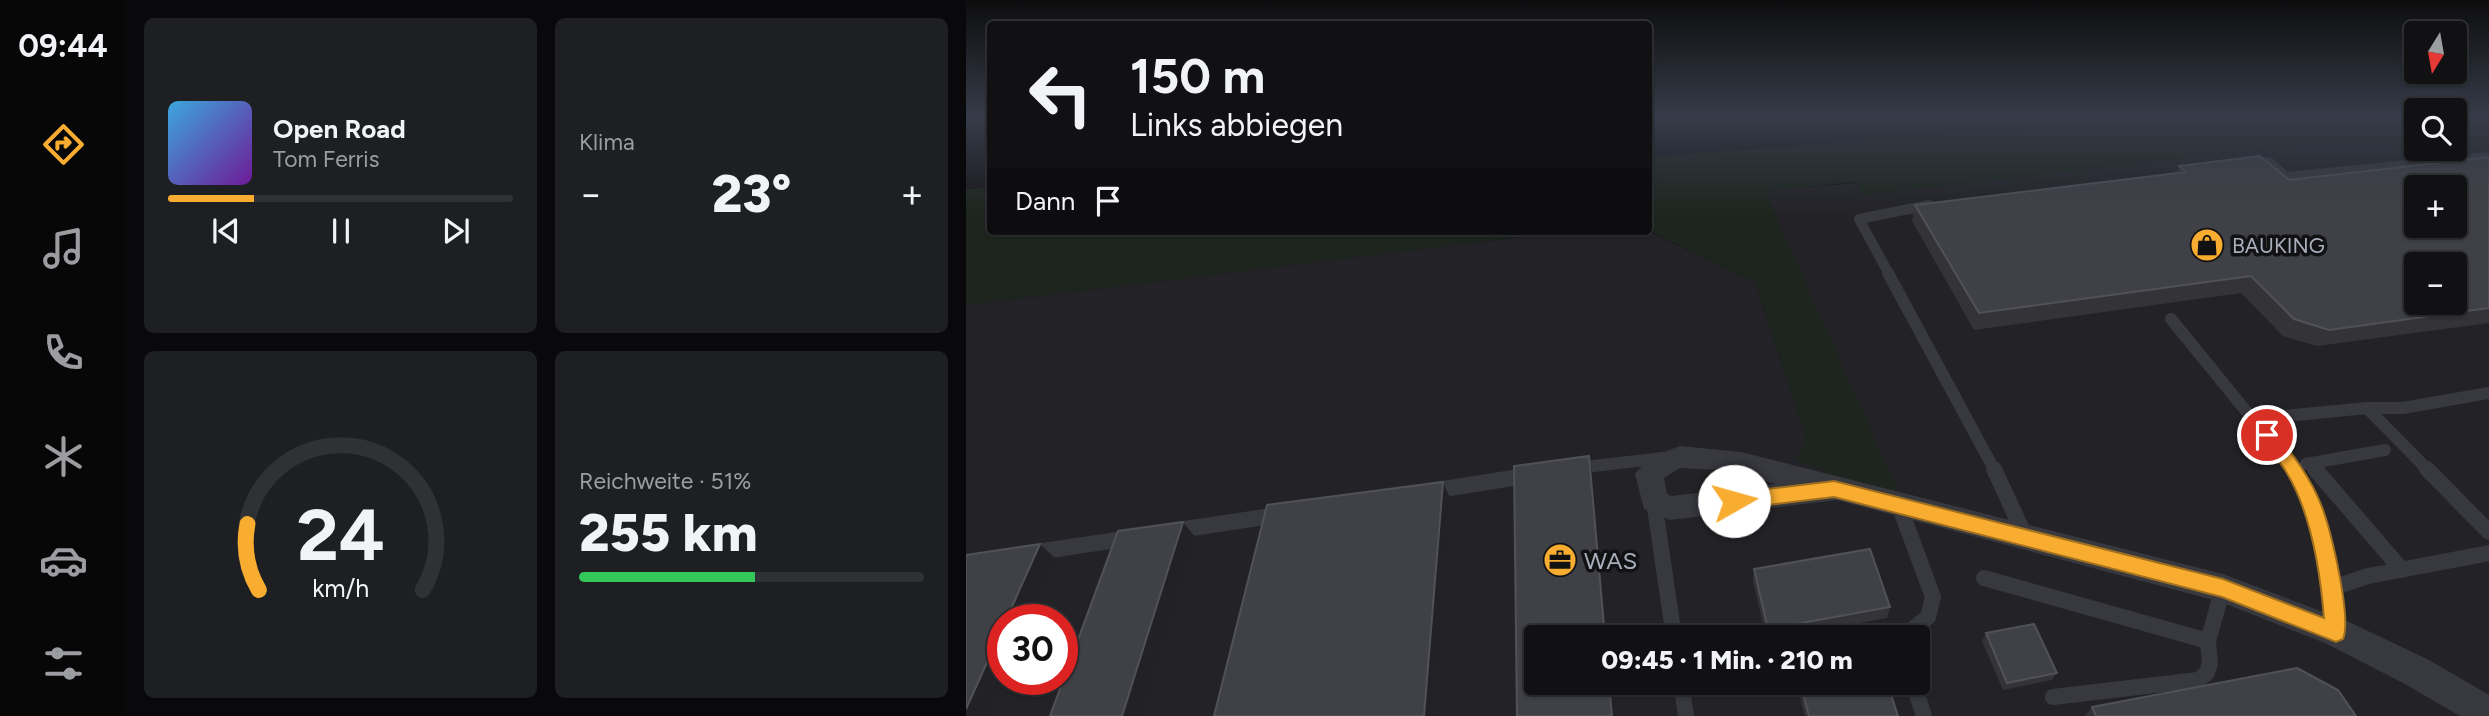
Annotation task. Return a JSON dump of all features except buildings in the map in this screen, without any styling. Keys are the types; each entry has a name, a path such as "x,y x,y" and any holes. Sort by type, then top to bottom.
{"street":[{"path":"1834,489 1670,508 1654,501 1649,474 1658,463 1687,455 1741,463 2223,588 2336,632 2417,672 2489,714"},
{"path":"2417,672 2466,716"}],"lane":[{"path":"2241,166 2269,162 2286,177 2489,157"},
{"path":"1936,204 1895,209 1859,219 2003,486 2025,537"},
{"path":"2171,319 2292,466 2312,507 2332,588 2336,632"},
{"path":"2254,419 2367,408 2403,408 2489,393"},
{"path":"2367,408 2489,532"},
{"path":"2292,466 2385,450"},
{"path":"1416,493 1687,455"},
{"path":"2310,463 2402,570"},
{"path":"1654,501 1673,625"},
{"path":"1899,505 1933,597 1928,617 1918,625"},
{"path":"1020,555 1293,512"},
{"path":"2332,588 2402,570 2489,553"},
{"path":"1984,578 2208,641"},
{"path":"2053,697 2198,680 2207,673 2210,663 2208,641 2223,588"},
{"path":"1683,695 1686,716"},
{"path":"1917,695 1924,716"}],"shaded area":[{"path":"1752,149 2268,149 1863,195 1856,182 1765,191 1898,491 1842,479 1795,459 1806,438 1755,282 1652,232 1652,157"},
{"path":"2252,149 2404,149 2404,161 2467,161 2467,149 2489,150 2489,716 966,716 966,305 1535,235 1652,233 1755,282 1806,438 1842,479 1764,191"},
{"path":"987,188 987,235 1535,235 966,305 966,189"}],"place":[{"name":"BAUKING","path":"2207,245"},
{"name":"WAS","path":"1560,560"}],"route":[{"path":"1734,501 1834,489 2223,588 2336,632 2332,588 2312,507 2292,466 2267,435"}]}
